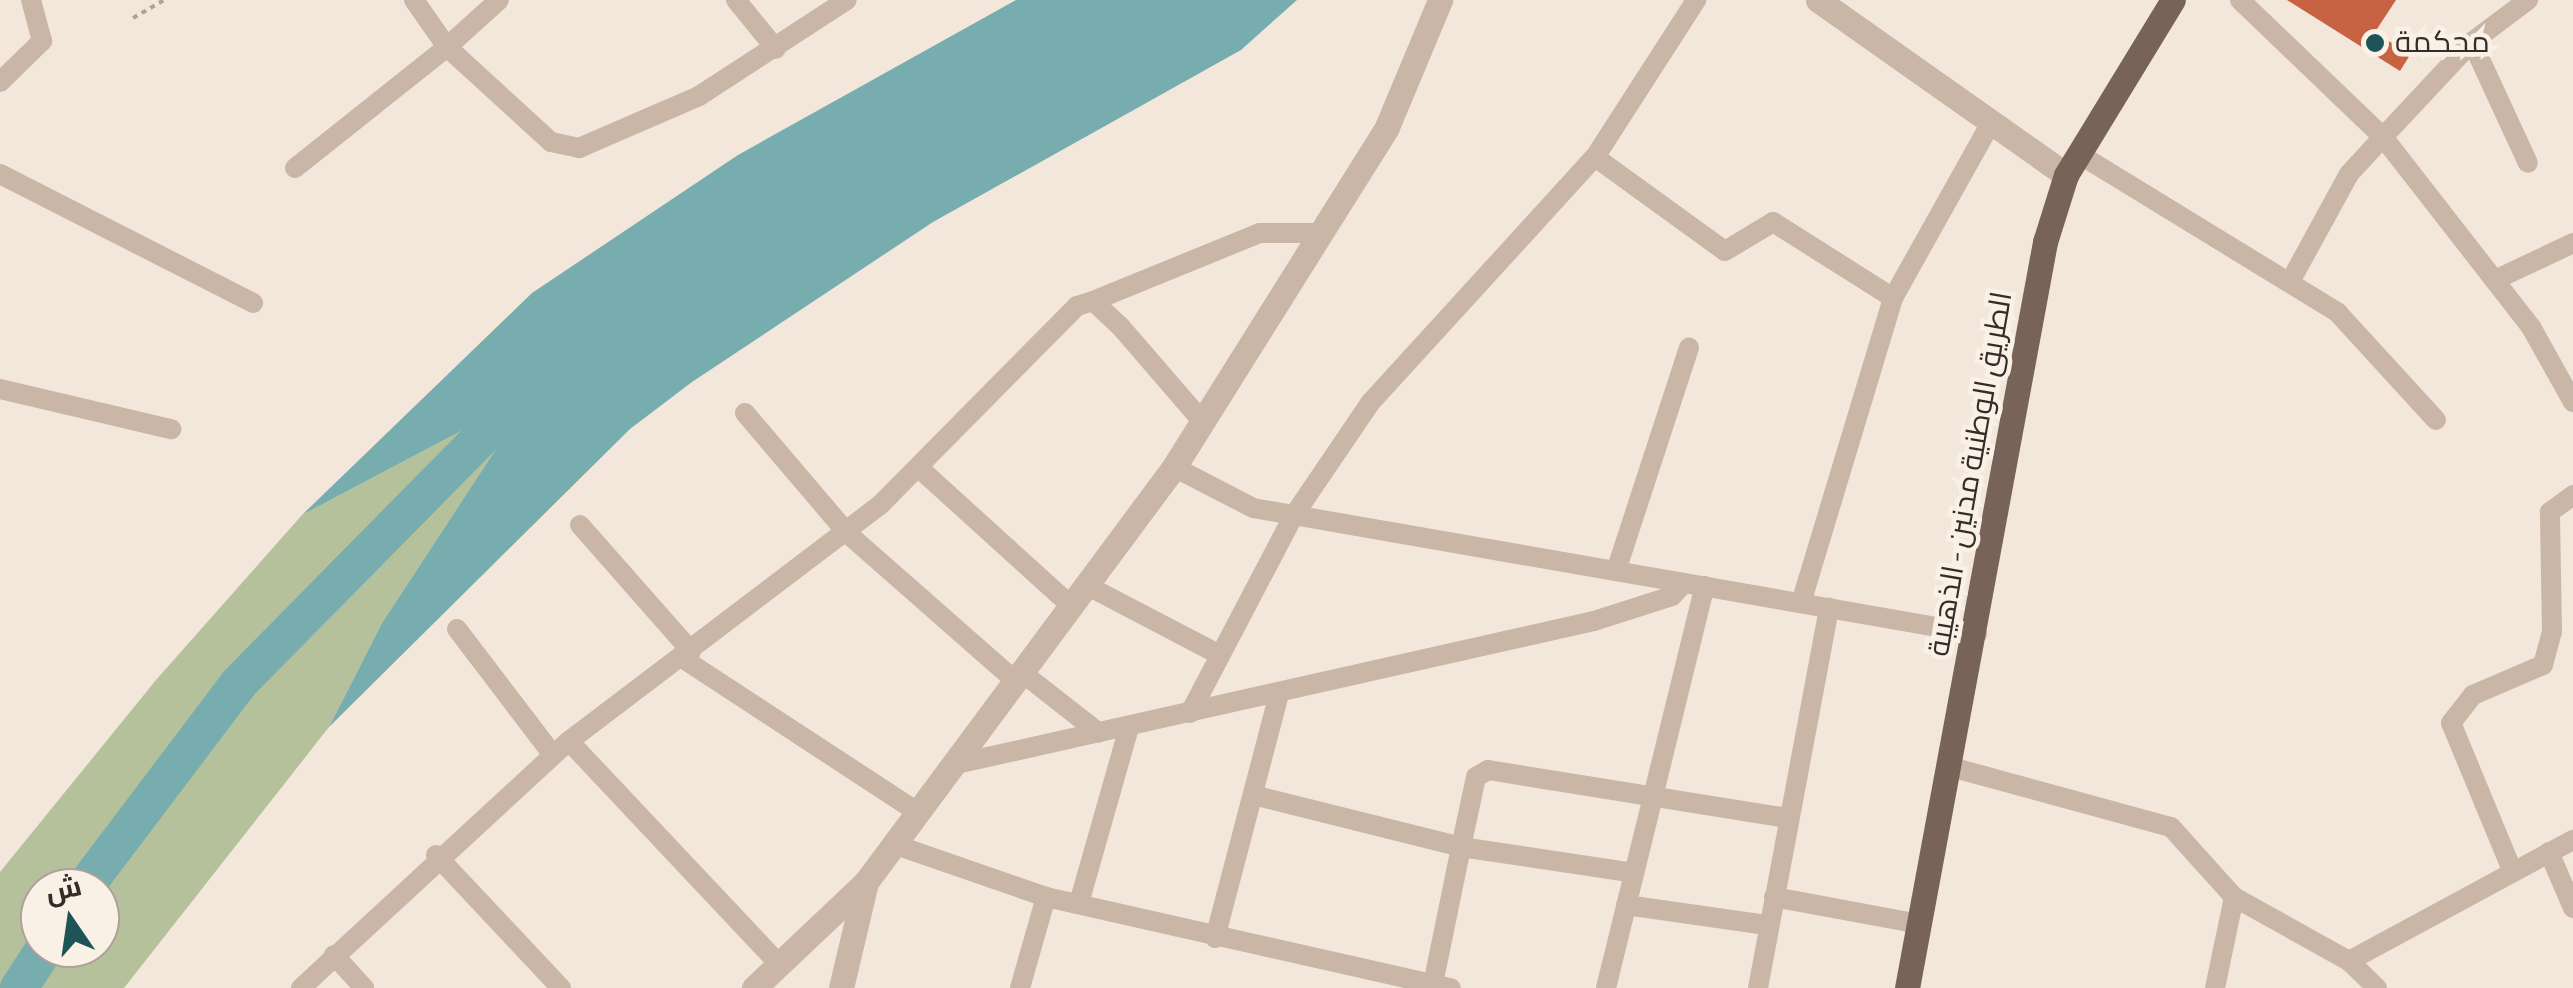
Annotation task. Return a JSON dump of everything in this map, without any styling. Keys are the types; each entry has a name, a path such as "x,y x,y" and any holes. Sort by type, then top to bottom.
{"main road":[{"name":"الطريق الوطنية مدنين - الذهيبة","path":"1907,988 1977,634 2045,242 2073,164 2173,0"}],"street":[{"path":"0,82 42,41 32,0"},
{"path":"414,0 447,47 550,142 579,148 699,96 847,0"},
{"path":"296,168 447,47 499,0"},
{"path":"736,0 776,49"},
{"path":"754,988 866,882 1174,466 1387,126 1440,0"},
{"path":"1190,714 1216,653 1294,515 1395,370 1595,157 1696,0"},
{"path":"1818,0 1991,123 2291,280 2370,342 2436,420"},
{"path":"2240,0 2383,137 2497,279 2573,402"},
{"path":"2291,280 2349,174 2472,42 2528,0"},
{"path":"2472,42 2528,163"},
{"path":"1800,603 1893,298 1991,123"},
{"path":"1595,157 1726,251 1773,222 1893,298"},
{"path":"0,174 253,304"},
{"path":"301,988 436,855 569,741 847,533 918,468 1077,306 1260,234 1321,233"},
{"path":"2497,279 2573,243"},
{"path":"1093,301 1200,420"},
{"path":"1616,571 1689,348"},
{"path":"0,389 171,429"},
{"path":"745,413 847,533 1016,675 1099,733"},
{"path":"1174,466 1254,508 1977,634"},
{"path":"918,468 1078,596 1216,653"},
{"path":"2512,870 2452,722 2473,694 2543,665 2552,632 2550,512 2573,495"},
{"path":"580,525 686,655 917,812"},
{"path":"952,766 1611,616 1672,596 1694,584"},
{"path":"1606,988 1652,799 1694,584"},
{"path":"1758,988 1829,608"},
{"path":"457,629 552,756"},
{"path":"1215,938 1279,694"},
{"path":"1078,903 1129,727"},
{"path":"569,741 779,964"},
{"path":"1951,767 2172,827 2234,897 2349,961 2377,988"},
{"path":"893,844 1046,896 1215,938 1442,986 1476,777 1488,770 1787,818"},
{"path":"1253,795 1462,848 1634,873"},
{"path":"2349,961 2573,840"},
{"path":"2549,852 2573,908"},
{"path":"436,855 561,988"},
{"path":"841,988 866,882"},
{"path":"1020,988 1046,896"},
{"path":"1774,897 1920,924"},
{"path":"2215,988 2234,897"},
{"path":"1626,905 1767,925"},
{"path":"334,956 364,988"}],"path":[{"path":"133,18 164,0"}],"green space":[{"path":"515,402 498,446 382,623 329,727 124,988 0,988 0,872 156,680 302,515"}],"water":[{"path":"1016,0 1297,0 1241,50 933,222 692,382 630,429 329,727 382,623 498,446 514,403 302,515 532,293 738,155"}],"building":[{"name":"محكمة","path":"2287,0 2396,0 2375,32 2410,55 2400,71"}],"waterway":[{"path":"99,868 239,683 552,366"},
{"path":"19,988 32,968"}],"place":[{"name":"محكمة","path":"2375,43"}]}
